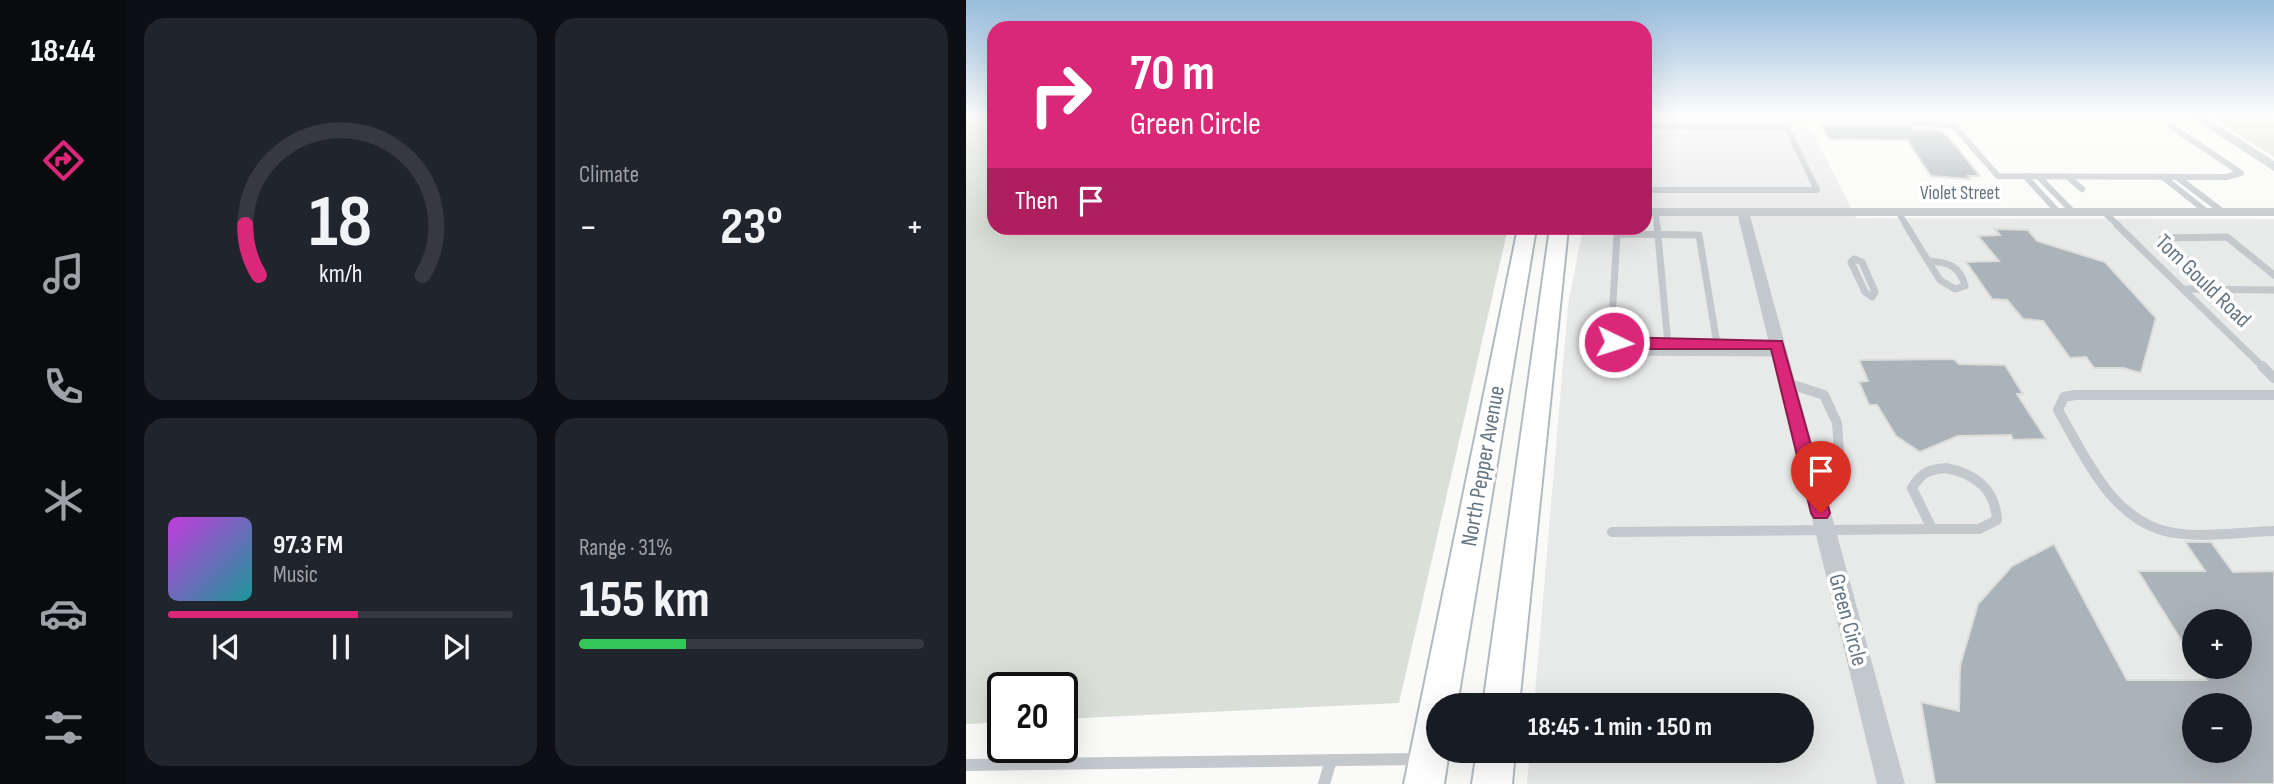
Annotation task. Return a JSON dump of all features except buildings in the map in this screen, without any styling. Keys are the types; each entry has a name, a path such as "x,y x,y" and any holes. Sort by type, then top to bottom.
{"main road":[{"name":"North Pepper Avenue","path":"1426,771 1526,235"},
{"name":"North Pepper Avenue","path":"1502,693 1558,235"},
{"path":"1492,784 1495,763"}],"street":[{"path":"2252,153 2274,167"},
{"name":"Violet Street","path":"1652,212 2274,212"},
{"name":"Green Circle","path":"1743,212 1891,784"}],"lane":[{"path":"1652,190 1817,191 1799,153"},
{"path":"1977,153 1998,176 2227,177 2241,173 2211,153"},
{"path":"2025,176 2058,212"},
{"path":"2039,177 2073,212"},
{"path":"2068,177 2082,189"},
{"path":"2163,177 2207,212"},
{"path":"2177,177 2223,212"},
{"path":"1898,212 1928,261 1946,285 1955,289 1965,286 1960,271 1953,264 1928,261"},
{"name":"Tom Gould Road","path":"2104,212 2274,378"},
{"path":"1652,217 1659,233 1668,344"},
{"path":"1652,233 1699,235 1717,344"},
{"path":"1617,235 1611,336 1621,344 1717,344 1778,349"},
{"path":"2218,289 2162,238 2227,237 2274,275"},
{"path":"1854,259 1862,262 1875,292 1872,297 1865,292 1851,261 1854,259"},
{"path":"2183,289 2274,290"},
{"path":"1612,352 1778,349"},
{"path":"1787,383 1812,388 1827,399 1842,442 1839,452 1808,463"},
{"path":"2274,395 2075,395 2064,397 2058,411 2121,507 2136,520 2164,531 2274,531"},
{"path":"1612,532 1931,530 1989,526 1997,520 1999,506 1986,484 1974,477 1946,469 1924,471 1918,475 1912,488 1931,530"},
{"path":"1324,784 1331,760"},
{"path":"966,765 1331,760 1426,771"}],"shaded area":[{"path":"966,153 987,153 987,235 1506,235 1399,703 1078,718 1078,672 987,672 987,723 966,724"},
{"path":"1652,153 1823,153 1856,218 2274,219 2274,784 1527,784 1529,763 1814,763 1814,693 1535,693 1568,305 1582,235 1652,235"}],"route":[{"path":"1614,342 1777,345 1821,513"}]}
